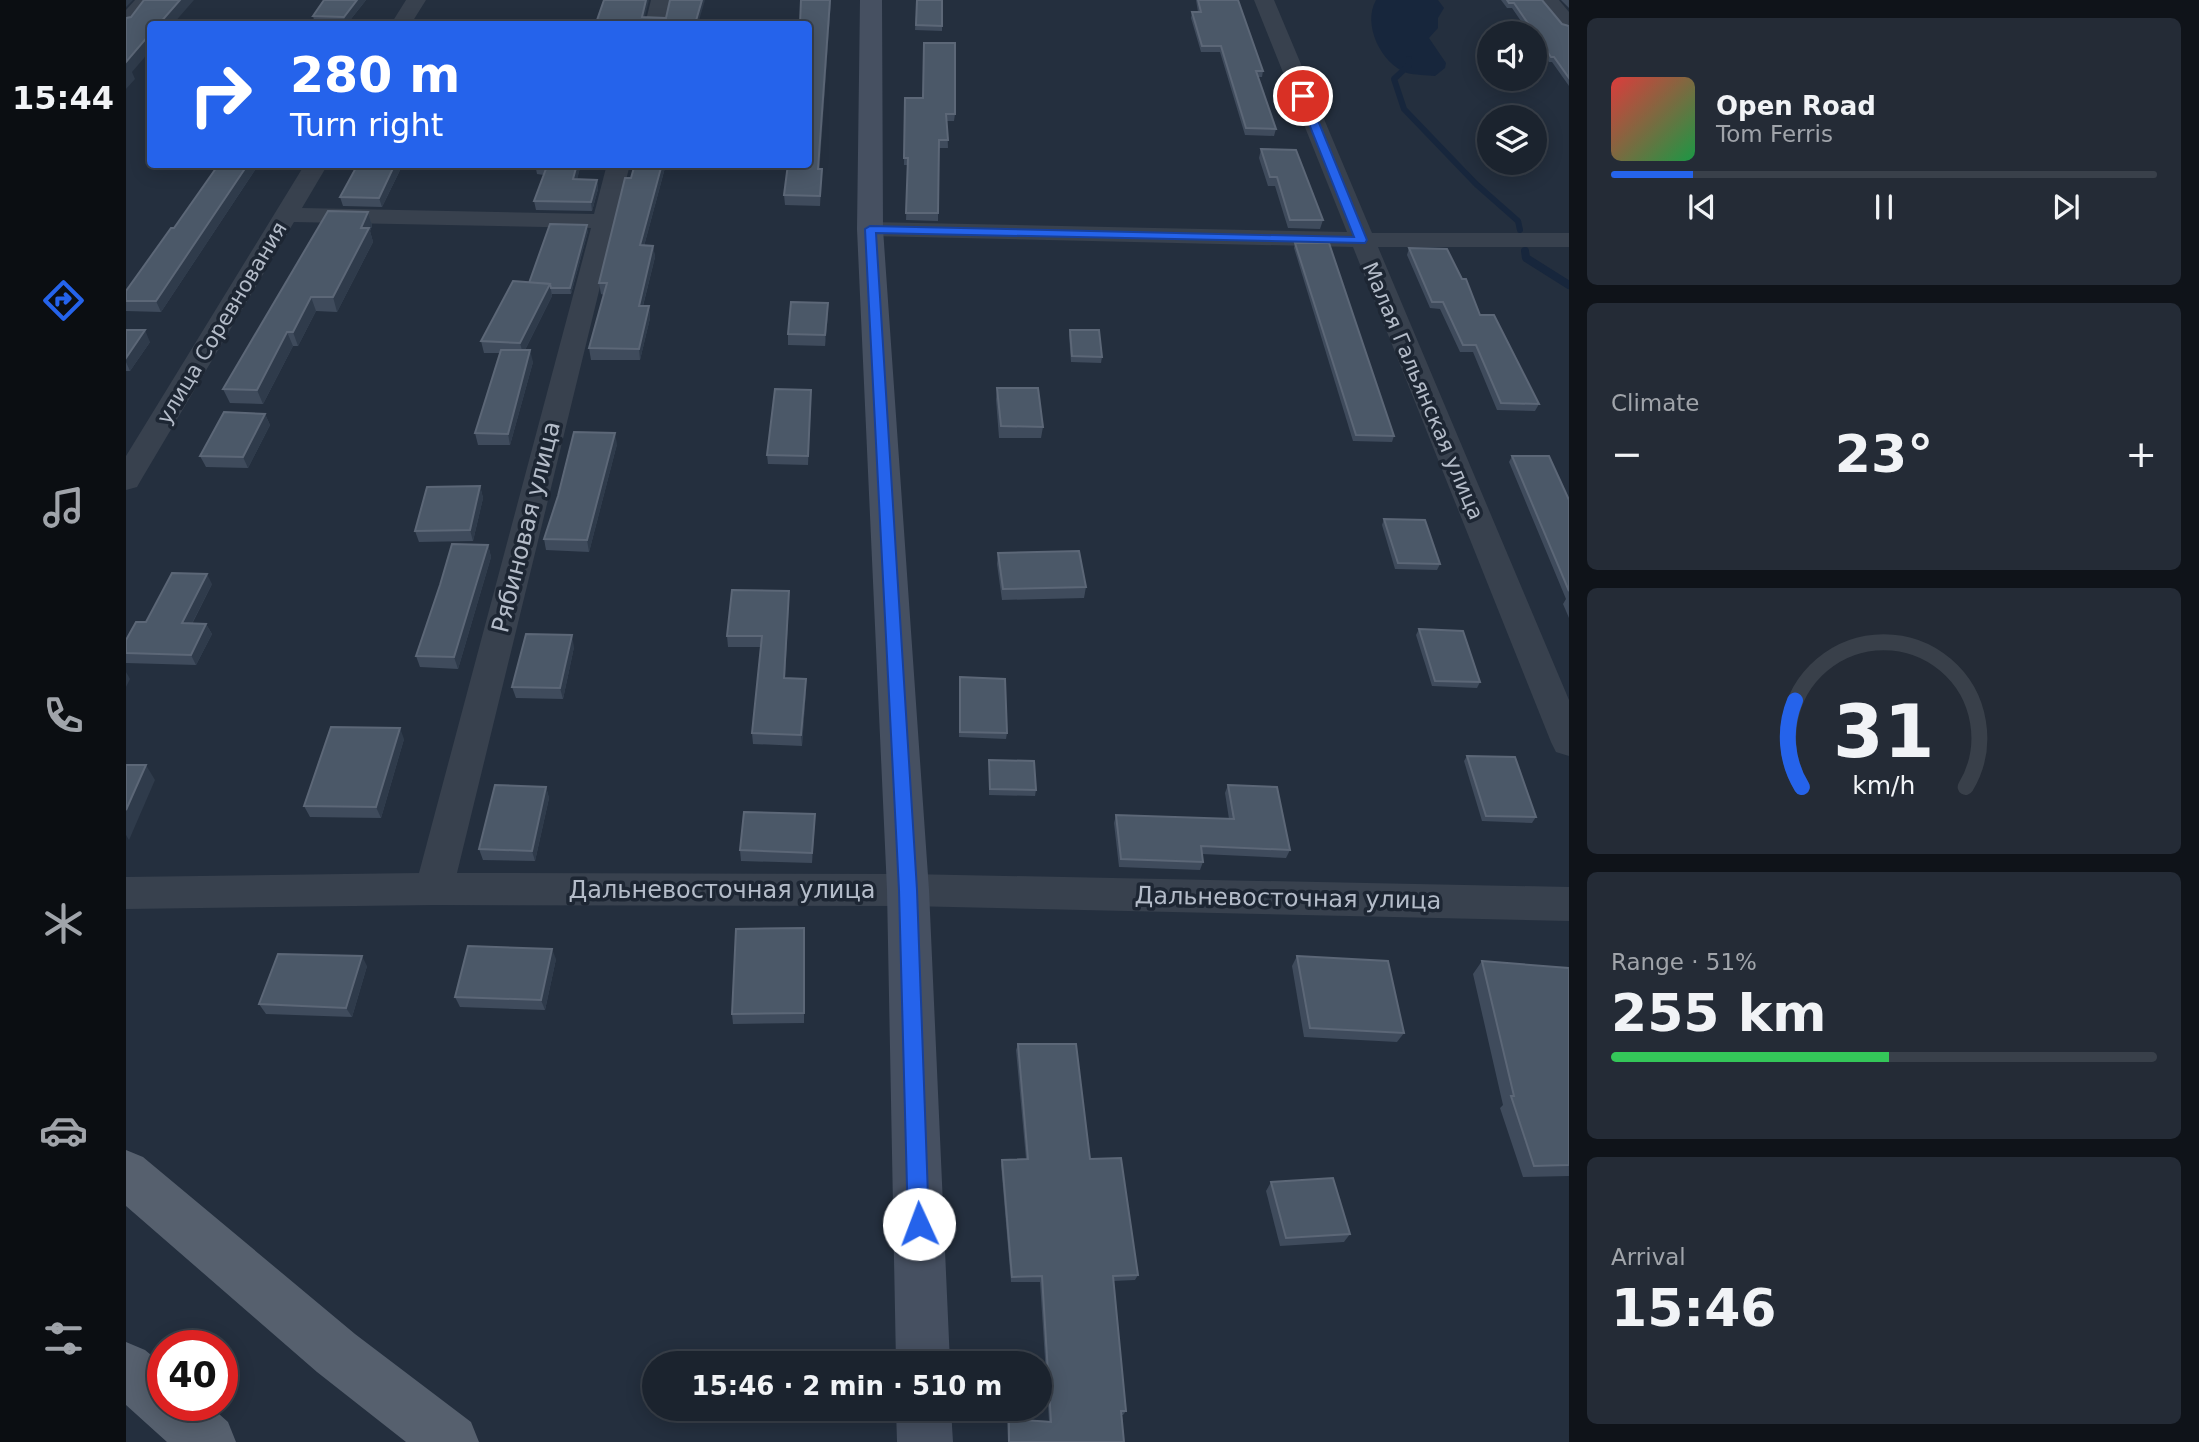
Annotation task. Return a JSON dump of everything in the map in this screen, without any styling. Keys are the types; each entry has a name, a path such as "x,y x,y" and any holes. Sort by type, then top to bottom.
{"main road":[{"path":"126,1174 336,1353 451,1442"},
{"path":"126,1369 147,1388"},
{"path":"184,1421 208,1442"}],"street":[{"path":"126,23 145,0"},
{"path":"403,21 416,0"},
{"path":"656,21 661,0"},
{"path":"871,0 870,229 908,890 923,1351"},
{"name":"Малая Гальянская улица","path":"1264,0 1569,743"},
{"path":"1549,0 1569,23"},
{"name":"улица Соревнования","path":"126,481 315,168"},
{"name":"Рябиновая улица","path":"434,889 618,168"},
{"path":"287,215 604,220"},
{"path":"870,229 1361,240 1569,240"},
{"name":"Дальневосточная улица","path":"126,893 434,889 908,890 1569,904"},
{"path":"924,1421 925,1442"}],"water":[{"path":"1376,0 1438,0 1444,8 1438,18 1438,28 1429,38 1446,63 1445,68 1435,76 1414,74 1407,73 1389,61 1373,31 1371,20"}],"building":[{"path":"144,0 180,0 162,21 147,21 147,38 126,62 126,18 131,17"},
{"path":"324,0 357,0 344,17 313,16"},
{"path":"604,0 646,0 642,17 666,18 670,0 702,0 696,21 597,21"},
{"path":"801,0 830,0 818,169 822,169 820,196 784,195 787,168 812,168 812,21 800,21"},
{"path":"917,0 942,0 942,26 916,25"},
{"path":"1198,0 1238,0 1263,71 1256,71 1276,129 1246,128 1221,46 1202,46 1192,12 1201,12"},
{"path":"1507,0 1542,0 1562,24 1569,26 1569,78 1547,51 1547,21 1526,21 1514,3"},
{"path":"924,43 955,43 955,114 946,114 948,140 939,140 938,213 906,213 908,158 904,158 905,98 923,98"},
{"path":"1261,149 1296,150 1323,220 1290,220 1277,177 1270,177"},
{"path":"216,168 245,168 156,301 126,301 126,291 171,228 174,228"},
{"path":"356,168 393,168 379,198 340,197"},
{"path":"546,168 576,168 573,179 597,180 591,202 534,201"},
{"path":"634,168 661,168 640,245 653,246 639,306 649,306 639,349 589,348 607,283 599,283 625,178 631,178"},
{"path":"328,211 368,212 361,228 369,228 333,297 311,297 293,332 287,332 257,390 223,389"},
{"path":"550,224 587,225 570,288 551,288 550,284 529,283"},
{"path":"1295,243 1329,243 1394,436 1356,435"},
{"path":"1409,248 1447,249 1462,279 1466,279 1480,315 1494,315 1539,404 1501,403 1476,345 1463,345 1443,302 1432,302"},
{"path":"513,281 550,284 520,343 481,341"},
{"path":"791,302 828,303 825,335 788,334"},
{"path":"126,330 145,330 126,358"},
{"path":"1070,330 1099,330 1102,357 1072,356"},
{"path":"501,350 530,350 508,434 475,433"},
{"path":"997,388 1038,388 1043,427 1001,426"},
{"path":"775,389 811,390 808,456 767,455"},
{"path":"224,412 265,414 243,457 200,456"},
{"path":"574,432 615,433 587,540 544,539 558,496"},
{"path":"1512,456 1549,456 1569,500 1569,591"},
{"path":"480,486 470,530 415,531 427,487"},
{"path":"1384,519 1425,520 1440,564 1398,563"},
{"path":"452,544 488,545 454,657 416,656 440,585"},
{"path":"1079,551 1086,587 1003,589 998,553"},
{"path":"172,573 207,574 182,623 206,624 191,655 126,653 126,640 136,622 146,622"},
{"path":"732,590 789,591 784,678 806,679 801,735 752,733 762,636 727,636"},
{"path":"1419,629 1463,631 1480,682 1435,681"},
{"path":"526,634 572,635 560,688 512,687"},
{"path":"960,677 1005,679 1007,733 960,732"},
{"path":"331,727 400,728 376,807 304,806"},
{"path":"1467,756 1515,757 1536,817 1486,816"},
{"path":"989,760 1034,761 1036,790 990,789"},
{"path":"126,765 146,765 126,810"},
{"path":"495,785 546,787 532,851 479,849"},
{"path":"1228,785 1277,787 1290,850 1201,846 1203,862 1121,859 1116,815 1234,819"},
{"path":"744,812 815,814 812,853 740,850"},
{"path":"804,928 804,1013 732,1014 736,929"},
{"path":"468,946 552,949 541,1000 455,997"},
{"path":"278,954 362,956 346,1008 259,1004"},
{"path":"1297,956 1388,961 1404,1033 1310,1028"},
{"path":"1482,961 1569,968 1569,1165 1534,1166 1511,1096 1514,1096"},
{"path":"1018,1044 1076,1044 1090,1159 1121,1158 1138,1275 1113,1276 1126,1411 1121,1411 1124,1442 1009,1442 1009,1421 1052,1421 1052,1351 1047,1351 1042,1276 1012,1277 1002,1160 1028,1159"},
{"path":"1333,1178 1350,1234 1286,1238 1271,1182"}],"waterway":[{"path":"1409,59 1409,65 1394,79 1404,109 1476,184 1518,221 1520,230"},
{"path":"1525,251 1526,258 1569,285"}],"route":[{"path":"919,1224 908,890 870,229 1361,240 1303,96"}]}
